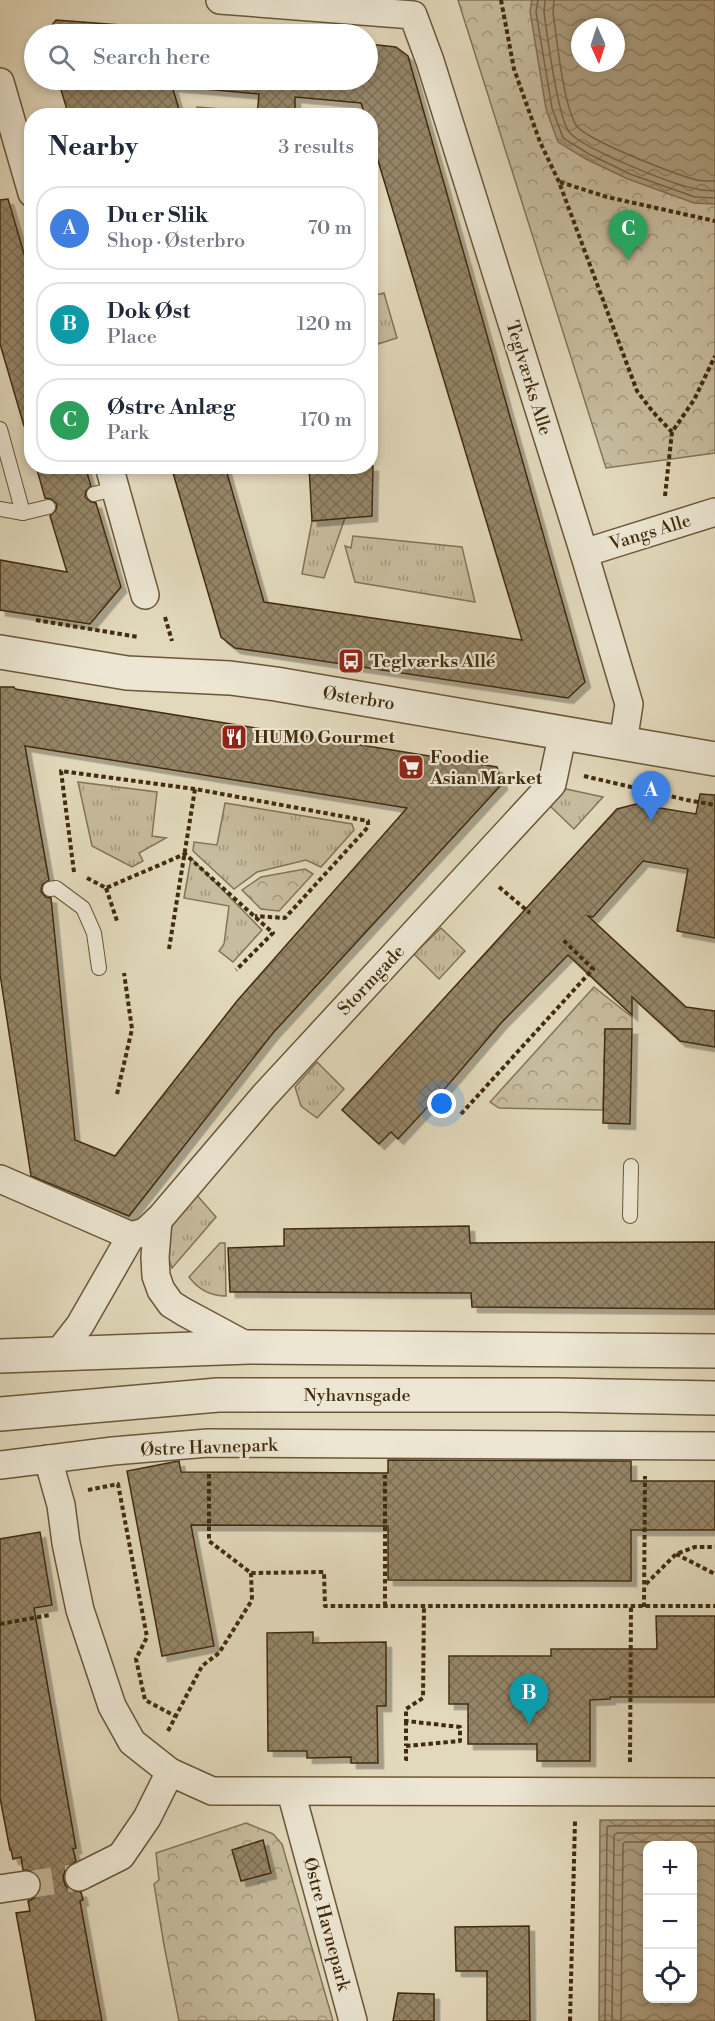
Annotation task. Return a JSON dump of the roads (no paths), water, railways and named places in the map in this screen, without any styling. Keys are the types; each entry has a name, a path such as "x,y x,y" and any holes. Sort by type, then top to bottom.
{"street":[{"name":"Teglværks Alle","path":"220,0 413,15 430,62 584,553 629,704 623,743"},
{"path":"0,82 24,165"},
{"path":"106,483 145,595"},
{"name":"Vangs Alle","path":"584,553 715,512"},
{"name":"Østerbro","path":"0,652 127,673 220,677 264,682 715,759"},
{"name":"Stormgade","path":"131,1236 145,1232 158,1220 264,1096 552,784 563,732"},
{"path":"0,1179 131,1236 80,1325 58,1353"},
{"path":"158,1220 156,1276 161,1290 171,1304 249,1347"},
{"path":"0,1356 249,1347 715,1351"},
{"name":"Nyhavnsgade","path":"0,1414 218,1395 545,1395 715,1398"},
{"name":"Østre Havnepark","path":"0,1465 113,1451 208,1443 715,1446"},
{"path":"48,1459 61,1505 66,1544 80,1610 112,1706 132,1742 163,1766 212,1791 715,1792"},
{"path":"79,1877 121,1856 147,1818 163,1766"},
{"name":"Østre Havnepark","path":"291,1792 353,2021"}],"lane":[{"path":"0,429 23,513"},
{"path":"0,508 23,513 48,507"},
{"path":"53,889 83,908 94,933 99,968"},
{"path":"630,1216 631,1166"}],"water":[{"path":"532,0 715,0 715,204 694,203 628,179 586,159 558,142 546,109 530,11"},
{"path":"600,1820 715,1820 715,2021 599,2021"}],"tunnel":[{"path":"26,1885 79,1877"}],"place":[{"name":"Østre Anlæg","path":"628,260"},
{"name":"Teglværks Allé","path":"351,661"},
{"name":"HUMO Gourmet","path":"234,737"},
{"name":"Foodie Asian Market","path":"411,767"},
{"name":"Du er Slik","path":"651,821"},
{"name":"Dok Øst","path":"529,1724"}]}
